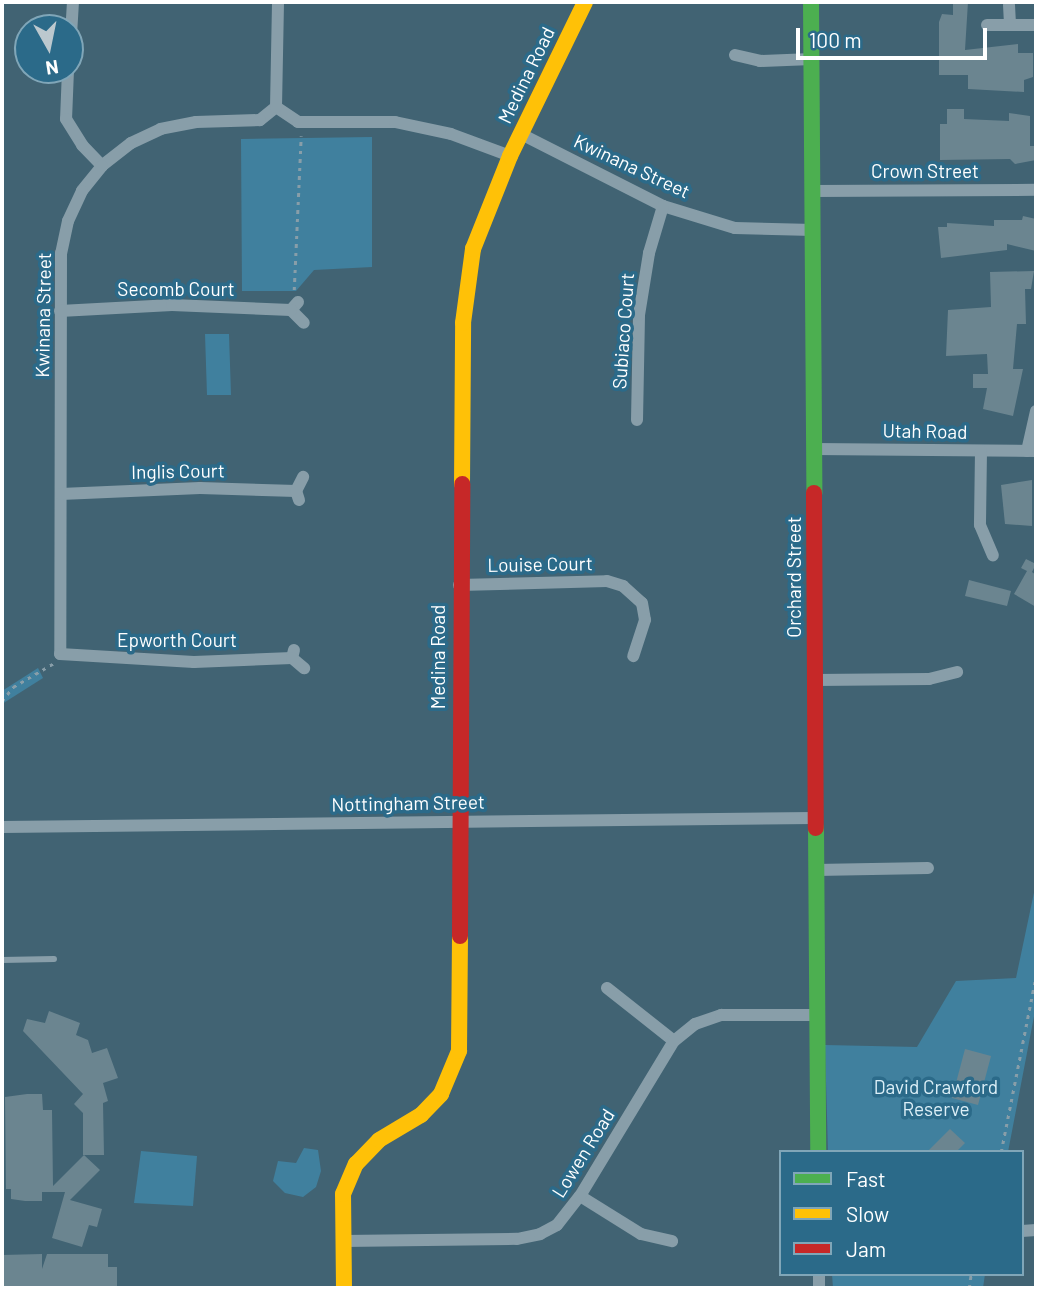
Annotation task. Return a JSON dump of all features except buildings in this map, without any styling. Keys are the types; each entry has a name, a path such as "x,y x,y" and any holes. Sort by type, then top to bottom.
{"street":[{"path":"278,2 276,107 288,120 395,122 450,134 510,156"},
{"name":"Medina Road","path":"344,1288 343,1194 356,1164 379,1140 421,1115 441,1094 459,1051 459,585 463,323 473,249 510,156 585,2"},
{"name":"Orchard Street","path":"811,2 818,1150"},
{"path":"1009,5 1010,25"},
{"path":"987,25 1036,25"},
{"path":"735,55 760,61 812,59"},
{"path":"67,84 66,119 82,145 102,166"},
{"name":"Kwinana Street","path":"62,657 60,311 61,253 68,221 82,191 102,166 131,143 161,129 196,122 260,120 276,107"},
{"name":"Kwinana Street","path":"521,134 663,206 735,228 813,230"},
{"name":"Crown Street","path":"813,191 1036,190"},
{"name":"Subiaco Court","path":"637,420 639,314 649,253 663,206"},
{"name":"Secomb Court","path":"60,311 172,305 295,306"},
{"path":"295,306 304,323"},
{"path":"1032,451 1036,411"},
{"name":"Utah Road","path":"814,449 1032,451"},
{"path":"981,451 980,525 993,555"},
{"name":"Inglis Court","path":"61,494 200,488 298,495 303,477"},
{"name":"Louise Court","path":"459,585 607,581 623,586 642,604 645,620 633,656"},
{"name":"Epworth Court","path":"62,657 194,662 293,654 304,668"},
{"path":"815,680 929,679 957,672"},
{"name":"Nottingham Street","path":"2,827 814,818"},
{"path":"816,870 928,868"},
{"path":"607,988 674,1041"},
{"name":"Lowen Road","path":"343,1241 517,1239 557,1225 580,1196 674,1041 695,1024 721,1015 816,1015"},
{"path":"580,1196 641,1234 672,1241"}],"lane":[{"path":"2,960 54,959"}],"path":[{"path":"295,306 302,292 294,291 301,136"},
{"path":"2,701 13,687 62,657"},
{"path":"1001,1150 1036,975"}],"green space":[{"path":"372,137 372,267 314,270 296,291 242,291 241,139"},
{"path":"205,334 229,334 231,395 207,395"},
{"path":"38,668 43,678 2,704 2,691"},
{"name":"David Crawford Reserve","path":"1036,883 1036,1006 1008,1150 828,1150 825,1045 917,1047 956,981 1016,978"},
{"path":"304,1148 318,1150 321,1171 316,1187 303,1197 285,1193 273,1181 278,1161 296,1163"},
{"path":"141,1151 197,1156 193,1206 134,1203"},
{"path":"832,1276 985,1276 983,1288 833,1288"}],"traffic: fast":[{"path":"811,2 814,493"},
{"path":"816,828 818,1150"}],"traffic: slow":[{"path":"462,484 463,323 473,249 510,156 585,2"},
{"path":"344,1288 343,1194 356,1164 379,1140 421,1115 441,1094 459,1051 460,936"}],"traffic: jam":[{"path":"460,936 462,484"},
{"path":"814,493 816,828"}]}
